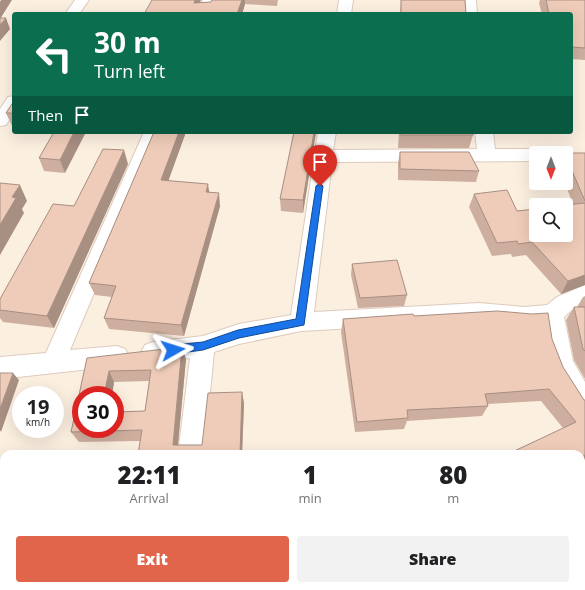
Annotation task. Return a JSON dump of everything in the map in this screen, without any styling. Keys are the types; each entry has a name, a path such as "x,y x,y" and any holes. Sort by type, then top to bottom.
{"street":[{"path":"73,12 82,0"},
{"path":"205,12 210,0"},
{"path":"344,12 346,0"},
{"path":"469,0 470,12"},
{"path":"0,122 12,104"},
{"path":"53,363 152,134"},
{"path":"300,322 327,134"},
{"path":"484,134 487,155"},
{"path":"324,156 529,155"},
{"path":"0,368 203,346 238,334 300,322 472,312 525,316 552,314 565,303 585,294"},
{"path":"552,314 556,344 562,366 571,384 585,402"},
{"path":"191,450 203,346"}],"building":[{"path":"152,0 195,0 194,3 211,2 212,0 242,0 238,12 145,12"},
{"path":"401,0 465,0 466,12 401,12"},
{"path":"546,0 585,0 585,48 573,47 573,12 549,12"},
{"path":"0,18 6,18 0,25"},
{"path":"12,104 12,113 6,113"},
{"path":"53,134 73,134 60,160 39,158"},
{"path":"153,134 178,134 161,180 208,184 206,192 219,193 181,325 104,318 116,286 89,283"},
{"path":"294,134 314,134 303,200 280,199"},
{"path":"401,134 473,134 473,135"},
{"path":"103,149 124,150 47,316 0,310 0,299 53,204 74,206"},
{"path":"400,152 469,152 479,171 400,169"},
{"path":"573,153 585,153 585,201 573,173"},
{"path":"0,183 20,185 12,197 16,198 0,225"},
{"path":"507,190 517,211 529,210 529,242 532,242 518,244 517,241 497,243 474,194"},
{"path":"585,203 585,275 568,281 532,242 573,242 573,204"},
{"path":"397,260 407,295 360,298 352,264"},
{"path":"574,307 585,307 585,351 583,349"},
{"path":"497,311 532,314 548,313 552,339 563,367 585,400 585,450 516,450 576,422 549,389 485,394 488,406 407,410 408,418 357,422 343,319 413,314 414,316"},
{"path":"182,347 173,445 202,445 208,393 242,392 240,450 139,450 142,430 124,431 124,412 145,411 151,370 109,371 106,386 81,386 87,358"},
{"path":"0,373 13,373 0,409"}],"route":[{"path":"173,350 203,346 238,334 300,322 320,186"}]}
